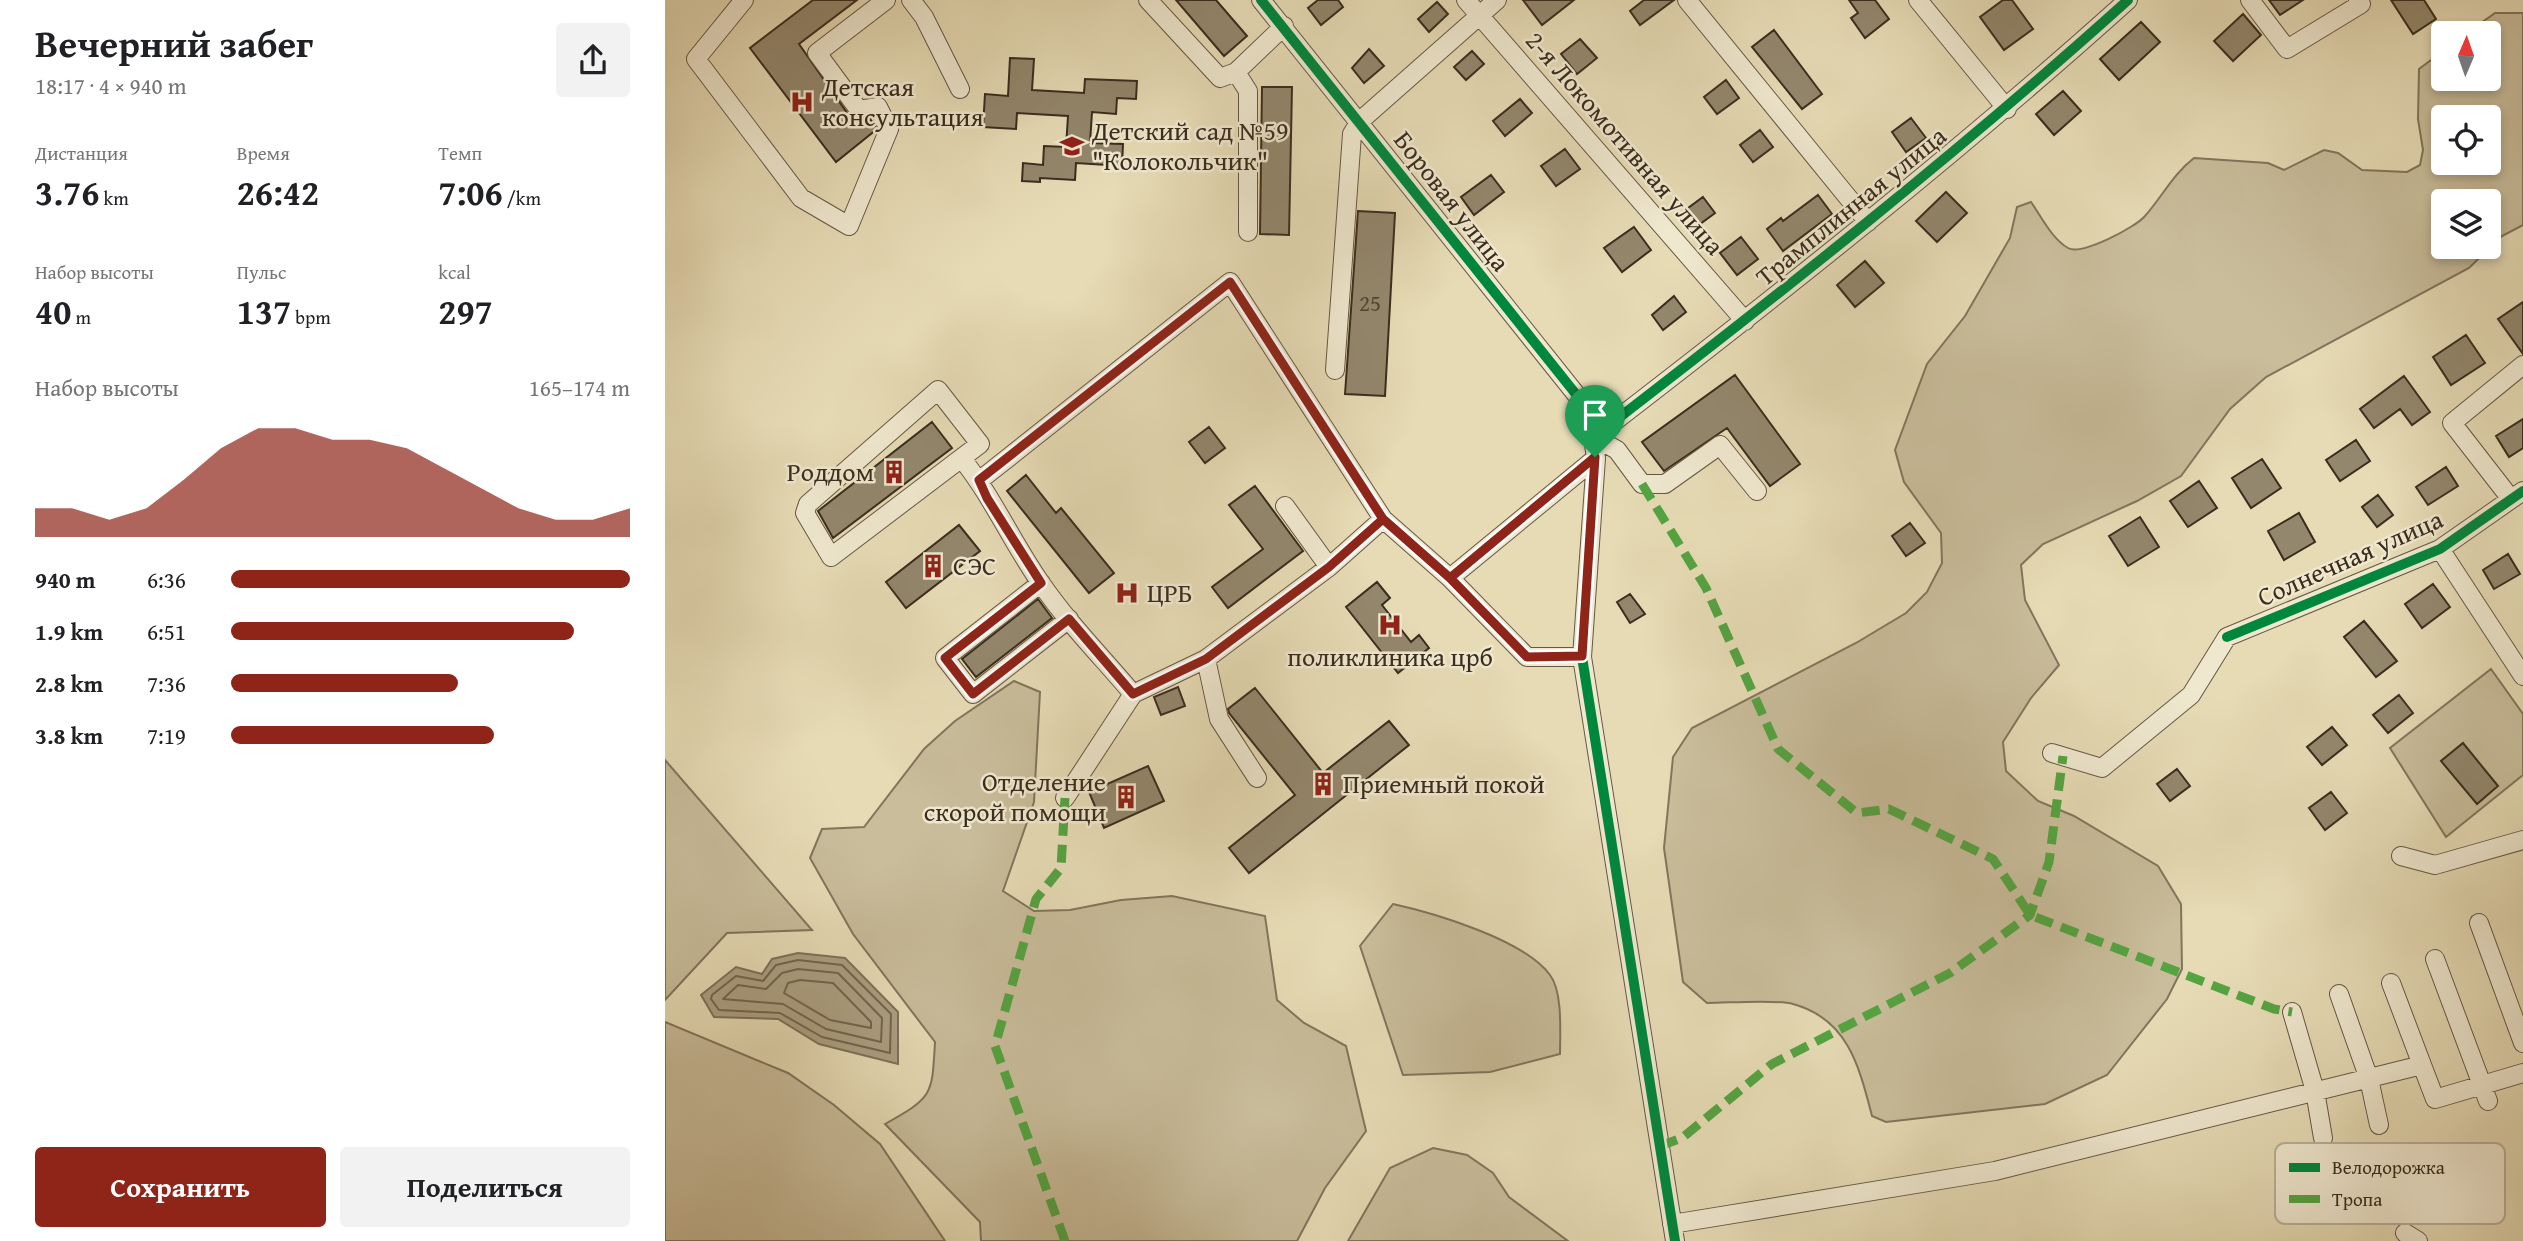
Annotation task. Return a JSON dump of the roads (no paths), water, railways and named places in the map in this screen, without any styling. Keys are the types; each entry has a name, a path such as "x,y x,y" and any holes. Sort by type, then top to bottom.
{"street":[{"path":"744,0 696,60 801,198 849,226 889,129 878,107 859,110 817,53 886,0"},
{"path":"911,0 924,17 960,89"},
{"path":"1148,0 1220,78 1236,72 1284,26"},
{"name":"Боровая улица","path":"1261,0 1579,398 1590,418 1595,457 1582,656 1674,1233"},
{"name":"2-я Локомотивная улица","path":"1466,0 1745,321"},
{"path":"1335,370 1352,134 1360,121 1497,0"},
{"path":"1687,0 1868,222"},
{"path":"1918,0 2007,109"},
{"name":"Трамплинная улица","path":"1594,437 1745,321 2007,109 2128,0"},
{"path":"2250,0 2287,49 2361,4 2358,0"},
{"path":"1236,72 1248,91 1248,232"},
{"path":"979,480 1230,282 1383,519 1450,578 1527,657 1582,656"},
{"path":"2517,495 2452,423 2523,365"},
{"path":"938,390 980,444 962,459 831,557 805,513 808,504 938,390"},
{"path":"1594,437 1617,450 1642,484 1665,484 1720,445 1757,491"},
{"path":"1450,578 1595,457"},
{"path":"962,459 979,480 987,498 1041,583 1133,694"},
{"name":"Солнечная улица","path":"2052,753 2102,768 2191,695 2227,637 2440,549 2517,495"},
{"path":"1285,506 1329,567"},
{"path":"1065,798 1133,694 1206,659 1329,567 1383,519"},
{"path":"2440,549 2523,676"},
{"path":"1041,583 945,658 973,694 1069,619"},
{"path":"1206,659 1219,719 1257,778"},
{"path":"2401,856 2434,865 2523,840"},
{"path":"2479,923 2523,1043"},
{"path":"2435,959 2486,1092"},
{"path":"2391,983 2435,1099 2486,1092 2523,1073"},
{"path":"2339,994 2369,1079 2379,1125"},
{"path":"2292,1012 2315,1091 2323,1139"},
{"path":"1674,1233 1995,1171 2422,1065"}],"water":[{"path":"798,953 845,958 898,1012 898,1064 819,1044 778,1019 714,1017 701,995 736,967 762,974 772,959"}],"place":[{"name":"Детская консультация","path":"802,102"},
{"name":"Детский сад №59 \"Колокольчик\"","path":"1072,146"},
{"name":"Роддом","path":"894,472"},
{"name":"СЭС","path":"933,566"},
{"name":"ЦРБ","path":"1127,593"},
{"name":"поликлиника црб","path":"1390,625"},
{"name":"Приемный покой","path":"1323,784"},
{"name":"Отделение скорой помощи","path":"1126,797"}]}
